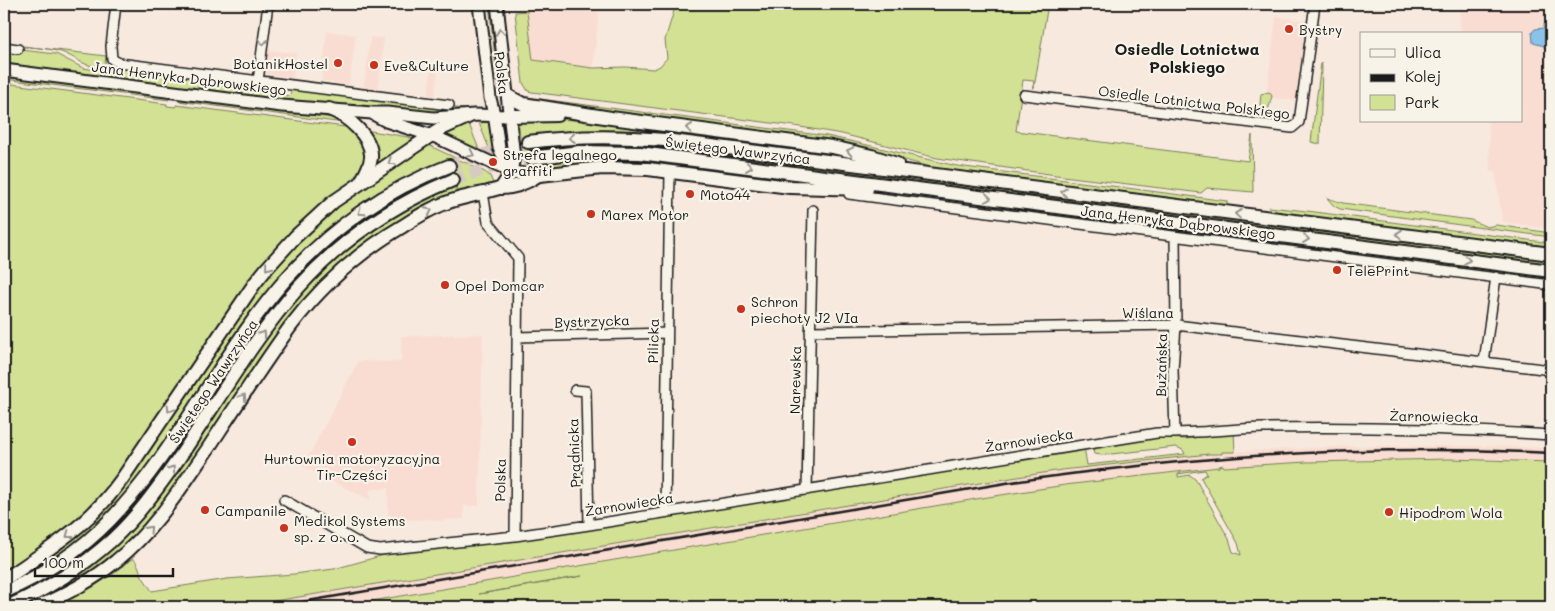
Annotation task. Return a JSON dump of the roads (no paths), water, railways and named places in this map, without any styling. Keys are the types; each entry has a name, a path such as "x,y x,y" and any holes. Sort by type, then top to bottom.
{"main road":[{"path":"508,96 523,104 611,118 832,147 872,156 931,175"},
{"path":"329,109 351,122 364,137 370,148 371,158 369,166 359,184"},
{"path":"510,116 557,115 611,118"},
{"path":"4,579 70,534 103,504 267,268 294,237 318,215 359,184 431,135 451,124 472,116"},
{"name":"Świętego Wawrzyńca","path":"528,142 598,136 648,139 931,175"},
{"name":"Świętego Wawrzyńca","path":"532,158 579,152 640,153 940,191"},
{"name":"Świętego Wawrzyńca","path":"4,592 32,578 65,557 96,533 122,507 151,471 262,308 305,259 345,224 379,200 415,180 449,166"},
{"path":"511,172 527,176 537,176 602,168 638,168 802,187 940,191"},
{"name":"Jana Henryka Dąbrowskiego","path":"931,175 1551,254"},
{"path":"501,188 510,188 526,183 537,176"},
{"name":"Świętego Wawrzyńca","path":"7,607 45,589 64,577 97,552 127,524 167,475 269,324 298,288 322,264 345,243 386,214 418,196 453,180"},
{"name":"Jana Henryka Dąbrowskiego","path":"940,191 1551,270"},
{"path":"38,607 94,578 118,560 142,536 180,490 290,327 307,305 335,276 380,240 422,214 447,202 483,193"}],"street":[{"name":"Jana Henryka Dąbrowskiego","path":"116,4 111,46 112,59 116,62 450,105"},
{"path":"258,81 268,4"},
{"name":"Polska","path":"479,4 490,98 495,116 499,148 511,172"},
{"name":"Polska","path":"497,4 514,157 511,172 501,188"},
{"name":"Osiedle Lotnictwa Polskiego","path":"1024,95 1292,128 1299,122 1315,4"},
{"path":"4,47 18,49"},
{"name":"Jana Henryka Dąbrowskiego","path":"4,70 240,101 434,118 510,116"},
{"path":"472,116 490,98"},
{"name":"Jana Henryka Dąbrowskiego","path":"372,113 386,121 431,135 511,172"},
{"name":"Pilicka","path":"665,512 670,171"},
{"name":"Jana Henryka Dąbrowskiego","path":"802,187 1551,285"},
{"path":"483,193 501,188"},
{"name":"Polska","path":"483,193 488,222 518,258 515,536"},
{"name":"Narewska","path":"807,490 813,210"},
{"name":"Bużańska","path":"1175,237 1176,325 1173,370 1175,434"},
{"path":"1484,362 1496,277"},
{"name":"Wiślana","path":"810,331 1176,325 1551,370"},
{"name":"Bystrzycka","path":"517,337 667,333"},
{"name":"Prądnicka","path":"575,390 586,391 589,525"},
{"name":"Żarnowiecka","path":"515,536 1157,433 1175,434 1237,429 1334,428 1493,431 1551,435"},
{"path":"284,500 367,548 380,550 515,536"}],"water":[{"path":"1544,24 1551,24 1551,49 1545,49 1544,46 1533,43 1532,32 1535,29 1544,28"}],"tunnel":[{"path":"449,166 480,155 528,142"},
{"path":"453,180 483,170 532,158"}],"railway":[{"path":"272,607 1006,483 1074,474 1210,459 1346,451 1414,450 1551,453"}],"place":[{"name":"Bystry","path":"1289,29"},
{"name":"BotanikHostel","path":"338,63"},
{"name":"Eve&Culture","path":"374,65"},
{"name":"Strefa legalnego graffiti","path":"493,162"},
{"name":"Moto44","path":"690,194"},
{"name":"Marex Motor","path":"591,214"},
{"name":"TelePrint","path":"1337,270"},
{"name":"Opel Domcar","path":"445,285"},
{"name":"Schron piechoty J2 VIa","path":"741,309"},
{"name":"Hurtownia motoryzacyjna Tir-Części","path":"352,442"},
{"name":"Campanile","path":"205,510"},
{"name":"Hipodrom Wola","path":"1389,512"},
{"name":"Medikol Systems sp. z o. o.","path":"284,528"}],"district":[{"name":"Osiedle Lotnictwa Polskiego","path":"1187,57"}]}
